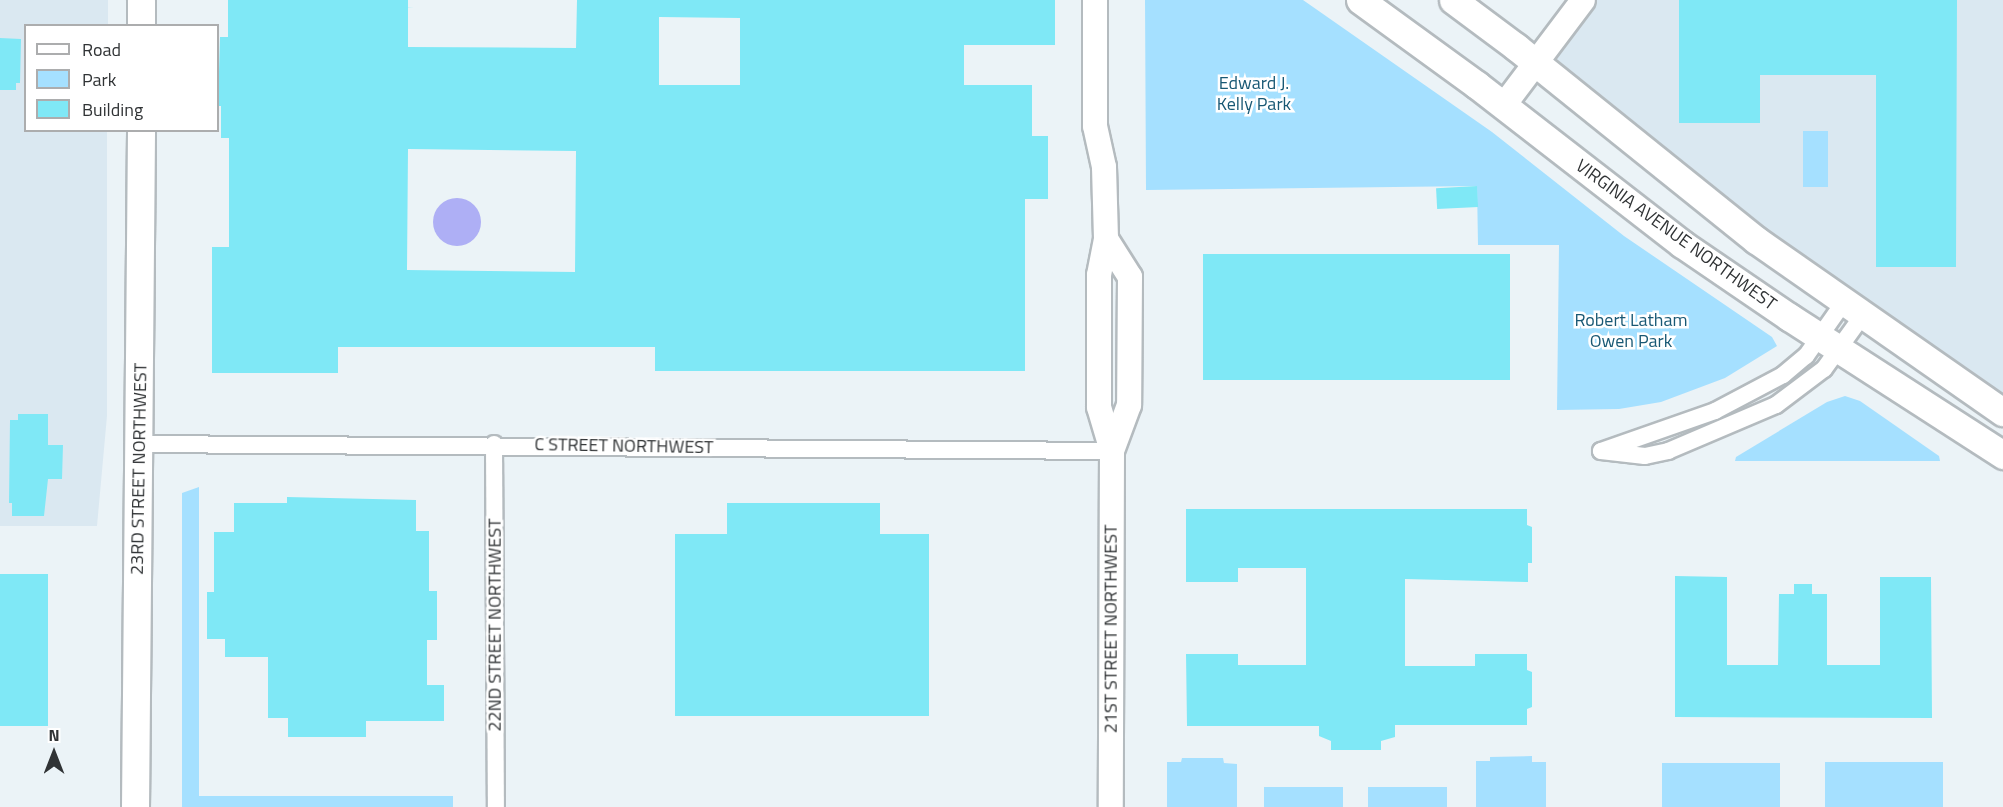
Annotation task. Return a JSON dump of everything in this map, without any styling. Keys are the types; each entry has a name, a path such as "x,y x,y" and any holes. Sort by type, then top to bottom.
{"main road":[{"path":"141,0 141,24"},
{"name":"VIRGINIA AVENUE NORTHWEST","path":"1360,0 1504,105 1637,211 1830,342 2003,455"},
{"path":"1453,0 1538,64 1726,218 2003,412"},
{"name":"23RD STREET NORTHWEST","path":"135,807 137,444 142,346 141,132"}],"street":[{"name":"21ST STREET NORTHWEST","path":"1095,0 1095,126 1104,167 1106,239 1099,275 1099,407 1112,451 1111,807"},
{"path":"1504,105 1538,64 1583,0"},
{"path":"1853,309 1803,387 1733,426 1645,456 1601,451 1690,421 1760,389 1794,369 1830,342 1853,309"},
{"name":"C STREET NORTHWEST","path":"137,444 494,444 1112,451"},
{"name":"22ND STREET NORTHWEST","path":"494,444 496,807"}],"shaded area":[{"path":"0,0 108,0 108,24 24,24 24,132 107,132 107,416 97,526 0,526"},
{"path":"1583,0 2003,0 2003,412 1538,64"},
{"path":"457,198 474,205 481,222 474,239 457,246 440,239 433,222 440,205"}],"green space":[{"name":"Edward J. Kelly Park","path":"1145,0 1303,0 1492,132 1624,236 1772,337 1777,346 1725,378 1661,402 1619,409 1557,410 1559,245 1478,245 1477,186 1146,190"},
{"path":"1803,131 1828,131 1828,187 1803,187"},
{"path":"1845,396 1860,401 1939,456 1940,461 1735,461 1736,457 1827,402"},
{"path":"199,487 199,796 453,796 453,807 182,807 182,493"},
{"path":"1532,756 1532,762 1546,762 1546,807 1476,807 1476,761 1490,761 1490,757"},
{"path":"1182,758 1223,758 1224,763 1237,764 1237,807 1167,807 1167,762 1181,762"},
{"path":"1825,762 1943,762 1943,807 1825,807"},
{"path":"1662,763 1780,763 1780,807 1662,807"},
{"path":"1264,787 1343,787 1343,807 1264,807"},
{"path":"1368,787 1447,787 1447,807 1368,807"}],"building":[{"path":"228,0 408,0 408,47 576,48 577,0 1055,0 1055,45 964,45 964,85 1032,85 1032,136 1048,136 1048,199 1025,199 1025,371 655,371 655,347 338,347 338,373 212,373 212,247 229,247 229,138 221,138 220,37 228,37","holes":["659,17 740,18 740,85 659,85","408,149 576,151 575,272 407,270"]},
{"path":"1679,0 1957,0 1956,267 1876,267 1876,75 1760,75 1760,123 1679,123"},
{"path":"0,38 21,39 20,83 16,83 16,90 0,90"},
{"path":"1477,186 1478,207 1437,209 1436,188"},
{"path":"1203,254 1510,254 1510,380 1203,380"},
{"path":"18,414 48,414 48,445 63,445 62,479 48,479 44,516 12,516 12,503 9,503 10,420 18,420"},
{"path":"287,497 416,500 416,531 429,531 429,591 437,591 437,640 427,640 427,685 444,685 444,721 366,721 366,737 288,737 288,718 268,718 268,657 225,657 225,639 207,639 207,592 214,592 214,532 234,532 234,503 287,503"},
{"path":"727,503 880,503 880,534 929,534 929,716 675,716 675,534 727,534"},
{"path":"1186,509 1527,509 1527,525 1532,527 1532,563 1528,563 1528,582 1405,579 1405,666 1475,666 1475,654 1527,654 1527,670 1532,672 1532,707 1527,709 1527,725 1395,725 1395,737 1381,741 1381,750 1331,750 1331,741 1319,736 1319,726 1187,726 1186,654 1238,654 1238,665 1306,665 1306,568 1238,568 1238,582 1186,582"},
{"path":"0,574 48,574 48,726 0,726"},
{"path":"1675,576 1727,577 1727,665 1778,665 1779,594 1794,594 1794,584 1812,584 1812,594 1827,594 1827,665 1880,665 1880,577 1931,577 1932,718 1675,717"}],"park label":[{"name":"Robert Latham Owen Park","path":"1631,331"}]}
